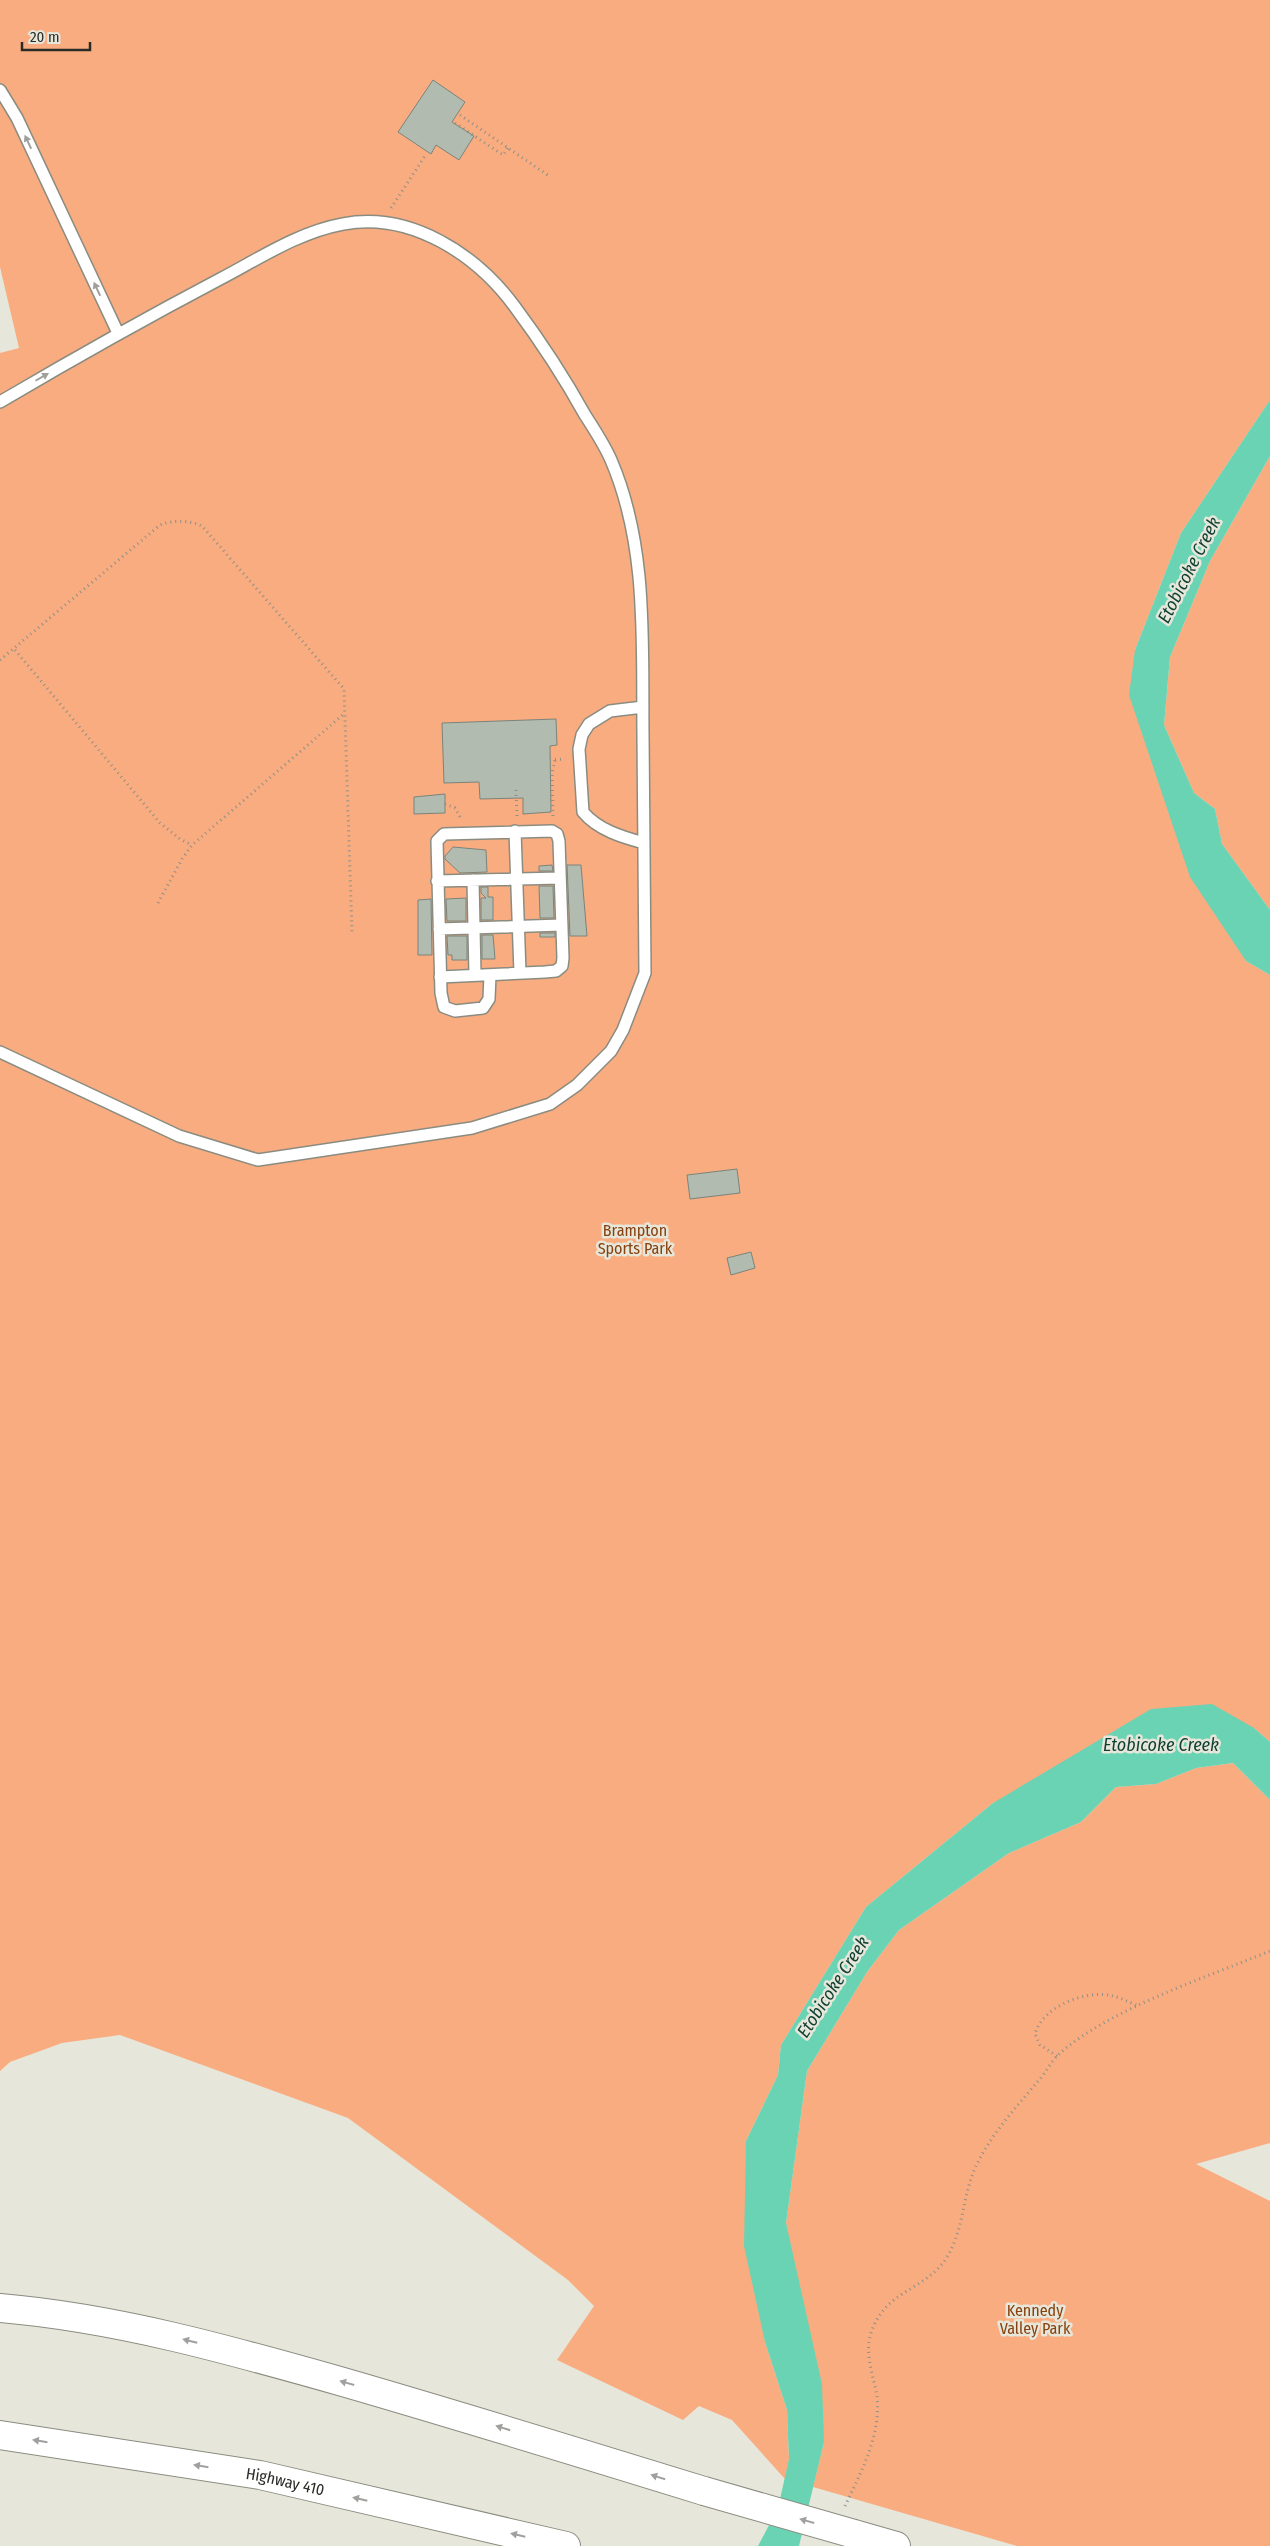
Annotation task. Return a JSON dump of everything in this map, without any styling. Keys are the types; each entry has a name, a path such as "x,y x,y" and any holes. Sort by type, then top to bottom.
{"highway":[{"path":"1,2308 140,2328 258,2358 476,2420 704,2491 848,2523 896,2546"},
{"name":"Highway 410","path":"0,2435 260,2476 566,2546"}],"lane":[{"path":"0,90 17,118 118,333"},
{"path":"0,402 118,333 304,234 345,223 382,223 412,229 460,253 479,267 505,294 552,356 611,459 634,532 642,599 645,973 623,1030 611,1051 577,1085 550,1104 472,1128 258,1160 179,1136 0,1052"},
{"path":"643,707 618,709 596,719 582,735 579,749 583,812 610,832 644,843"},
{"path":"516,825 520,973"},
{"path":"440,977 551,972 560,969 563,960 557,834 548,830 516,825 441,835 436,844 438,929 440,977 442,1004 448,1010 480,1010 489,999 490,975"},
{"path":"437,881 560,878"},
{"path":"473,880 476,976"},
{"path":"438,929 562,925"}],"path":[{"path":"460,115 549,176"},
{"path":"455,123 503,155 508,148"},
{"path":"382,223 425,156"},
{"path":"0,660 15,650 155,528 172,522 191,522 202,526 212,535 344,689 352,932"},
{"path":"15,650 160,823 180,840 192,845"},
{"path":"158,903 182,859 192,845 345,713"},
{"path":"550,760 566,759"},
{"path":"553,818 552,773 555,760"},
{"path":"516,790 516,825"},
{"path":"445,804 451,805 458,811 460,822"},
{"path":"848,2523 872,2446 877,2419 877,2398 869,2358 870,2336 874,2324 882,2311 902,2292 923,2281 939,2269 958,2233 969,2181 978,2161 1021,2100 1057,2056 1098,2027 1139,2006 1270,1951"},
{"path":"1057,2056 1040,2045 1035,2034 1038,2023 1054,2009 1077,1998 1096,1995 1112,1995 1139,2006"}],"green space":[{"name":"Brampton Sports Park","path":"0,0 1270,0 1270,400 1181,533 1135,650 1246,961 1270,975 1270,1742 1254,1728 993,1803 866,1907 781,2045 778,2075 746,2141 765,2342 787,2410 789,2459 785,2479 732,2420 699,2406 683,2420 557,2360 594,2306 568,2280 348,2118 120,2035 62,2043 10,2062 0,2071 0,353 19,348 0,267"},
{"path":"1270,456 1270,910 1222,844 1215,809 1194,793 1164,725 1170,657 1210,561"},
{"name":"Kennedy Valley Park","path":"1233,1763 1270,1800 1270,2143 1196,2164 1270,2201 1270,2546 1017,2546 813,2487 824,2442 786,2223 807,2071 867,1972 899,1930 1009,1853 1081,1822 1116,1787 1156,1784 1196,1768"}],"water":[{"name":"Etobicoke Creek","path":"1270,400 1270,456 1210,561 1170,657 1164,725 1194,793 1215,809 1222,844 1270,910 1270,975 1246,961 1190,877 1129,695 1135,650 1181,533"},
{"name":"Etobicoke Creek","path":"1212,1704 1254,1728 1270,1742 1270,1800 1233,1763 1196,1768 1156,1784 1116,1787 1081,1822 1009,1853 899,1930 867,1972 807,2071 786,2223 822,2384 824,2442 799,2546 758,2546 778,2508 789,2459 787,2410 765,2342 744,2246 746,2141 778,2075 781,2045 866,1907 993,1803 1151,1709"}],"building":[{"path":"433,80 465,102 452,122 474,136 459,160 436,145 431,154 398,132"},
{"path":"556,719 557,745 550,746 551,812 523,814 523,798 480,799 479,782 444,783 442,723"},
{"path":"445,794 445,813 414,814 414,797"},
{"path":"453,847 486,850 487,872 460,873 445,859 445,856"},
{"path":"552,865 553,871 539,871 539,866"},
{"path":"567,865 581,865 587,936 570,936"},
{"path":"539,886 553,886 554,918 540,918"},
{"path":"481,887 488,887 488,897 493,897 493,920 481,920 481,898 486,898 481,893"},
{"path":"466,898 466,921 447,921 446,899"},
{"path":"431,899 432,955 418,955 418,900"},
{"path":"540,933 555,933 555,937 540,937"},
{"path":"482,935 493,935 495,959 482,959"},
{"path":"447,936 467,936 467,960 452,960 452,955 448,955"},
{"path":"737,1169 740,1193 690,1199 687,1175"},
{"path":"751,1252 755,1268 731,1275 727,1258"}]}
